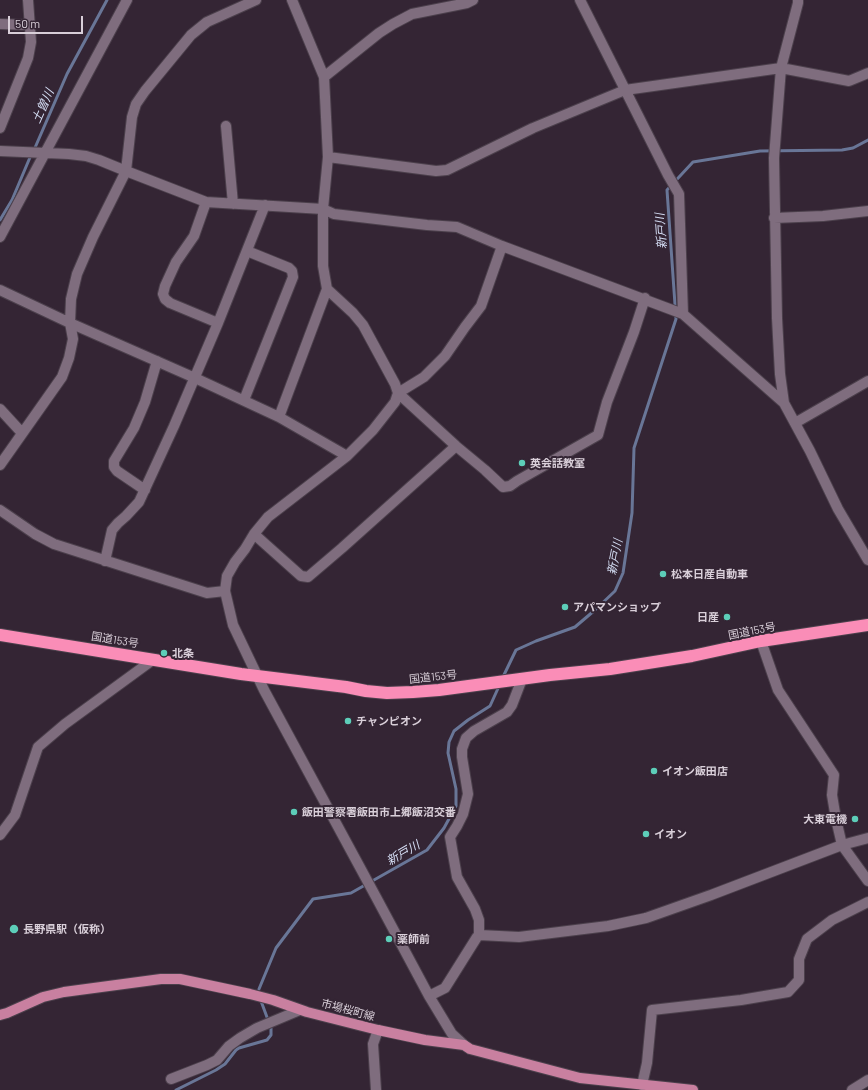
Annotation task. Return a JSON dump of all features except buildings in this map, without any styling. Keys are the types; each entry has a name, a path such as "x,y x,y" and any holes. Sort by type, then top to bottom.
{"highway":[{"name":"国道153号","path":"0,635 154,660 366,691 413,692 610,669 692,656 762,641 868,625"}],"main road":[{"name":"市場桜町線","path":"0,1015 43,997 64,992 161,979 180,978 273,1000 300,1010 378,1030 425,1040 464,1045 470,1050 580,1078 693,1090"}],"street":[{"path":"0,128 28,58 31,42 28,0"},
{"path":"0,237 42,153 127,0"},
{"path":"0,465 62,377 69,358 73,339 70,323 71,299 78,274 126,171 132,117 136,104 191,35 207,22 256,0"},
{"path":"279,417 327,289 323,266 323,209 328,157 324,77 292,0"},
{"path":"324,77 379,33 399,20 412,14 467,3 473,0"},
{"path":"580,0 679,194 682,313"},
{"path":"784,404 780,374 777,318 774,218 774,145 781,68 798,0"},
{"path":"0,24 30,25"},
{"path":"328,157 436,171 447,170 533,128 625,90 781,68 849,81 868,73"},
{"path":"226,126 233,204"},
{"path":"0,151 86,156 100,160 206,202 323,209 334,214 457,227 502,246 682,313 784,404 810,451 836,506 868,560"},
{"path":"206,202 194,236 176,262 163,294 165,299 170,303 218,323"},
{"path":"105,560 112,530 139,502 174,426 218,323 265,205"},
{"path":"774,218 823,216 868,211"},
{"path":"464,1045 452,1034 429,996 264,690 233,625 225,591 226,576 254,534 268,517 347,456 373,430 395,402 398,393 424,377 446,356 481,306 502,246"},
{"path":"244,400 293,277 292,271 289,268 247,251"},
{"path":"327,289 363,325 390,374 398,393 503,487 510,486 598,435 607,402 634,332 645,298"},
{"path":"0,290 70,323 244,400 279,417 347,456"},
{"path":"145,490 117,470 114,467 114,461 134,428 145,402 157,362"},
{"path":"795,423 868,381"},
{"path":"0,409 22,433"},
{"path":"254,534 301,576 308,577 456,446"},
{"path":"0,510 35,534 54,544 207,593 225,591"},
{"path":"762,641 778,690 834,775 832,794 842,845 868,881"},
{"path":"0,835 15,815 38,747 65,724 154,660"},
{"path":"429,996 445,988 479,935 479,920 475,909 457,877 450,837 463,814 468,794 462,749 466,738 474,731 507,712 512,705 518,680"},
{"path":"479,935 519,937 608,926 646,918 842,845 868,838"},
{"path":"642,1085 647,1063 652,1010 740,1000 788,992 799,980 799,959 807,939 832,920 868,902"},
{"path":"171,1079 207,1065 216,1060 229,1046 240,1038 257,1028 300,1010"},
{"path":"376,1090 373,1044 378,1030"},
{"path":"852,1090 868,1080"}],"waterway":[{"name":"土曽川","path":"34,150 67,74 107,0"},
{"name":"新戸川","path":"502,679 516,650 575,627 615,591 623,573 632,513 634,448 676,319 667,190 693,162 760,151 842,150 853,148 868,140"},
{"name":"土曽川","path":"0,220 12,200 31,155"},
{"name":"新戸川","path":"259,989 276,948 313,899 351,893 427,850 444,828 456,806 456,789 448,753 449,742 454,731 490,706 500,684"},
{"name":"新戸川","path":"176,1090 216,1070 225,1064 239,1048 267,1040 271,1035 271,1028 261,1001"}],"place":[{"name":"英会話教室","path":"522,463"},
{"name":"松本日産自動車","path":"663,574"},
{"name":"アパマンショップ","path":"565,607"},
{"name":"日産","path":"727,617"},
{"name":"北条","path":"164,653"},
{"name":"チャンピオン","path":"348,721"},
{"name":"イオン飯田店","path":"654,771"},
{"name":"飯田警察署飯田市上郷飯沼交番","path":"294,812"},
{"name":"大東電機","path":"855,819"},
{"name":"イオン","path":"646,834"},
{"name":"長野県駅（仮称）","path":"14,929"},
{"name":"薬師前","path":"389,939"}]}
